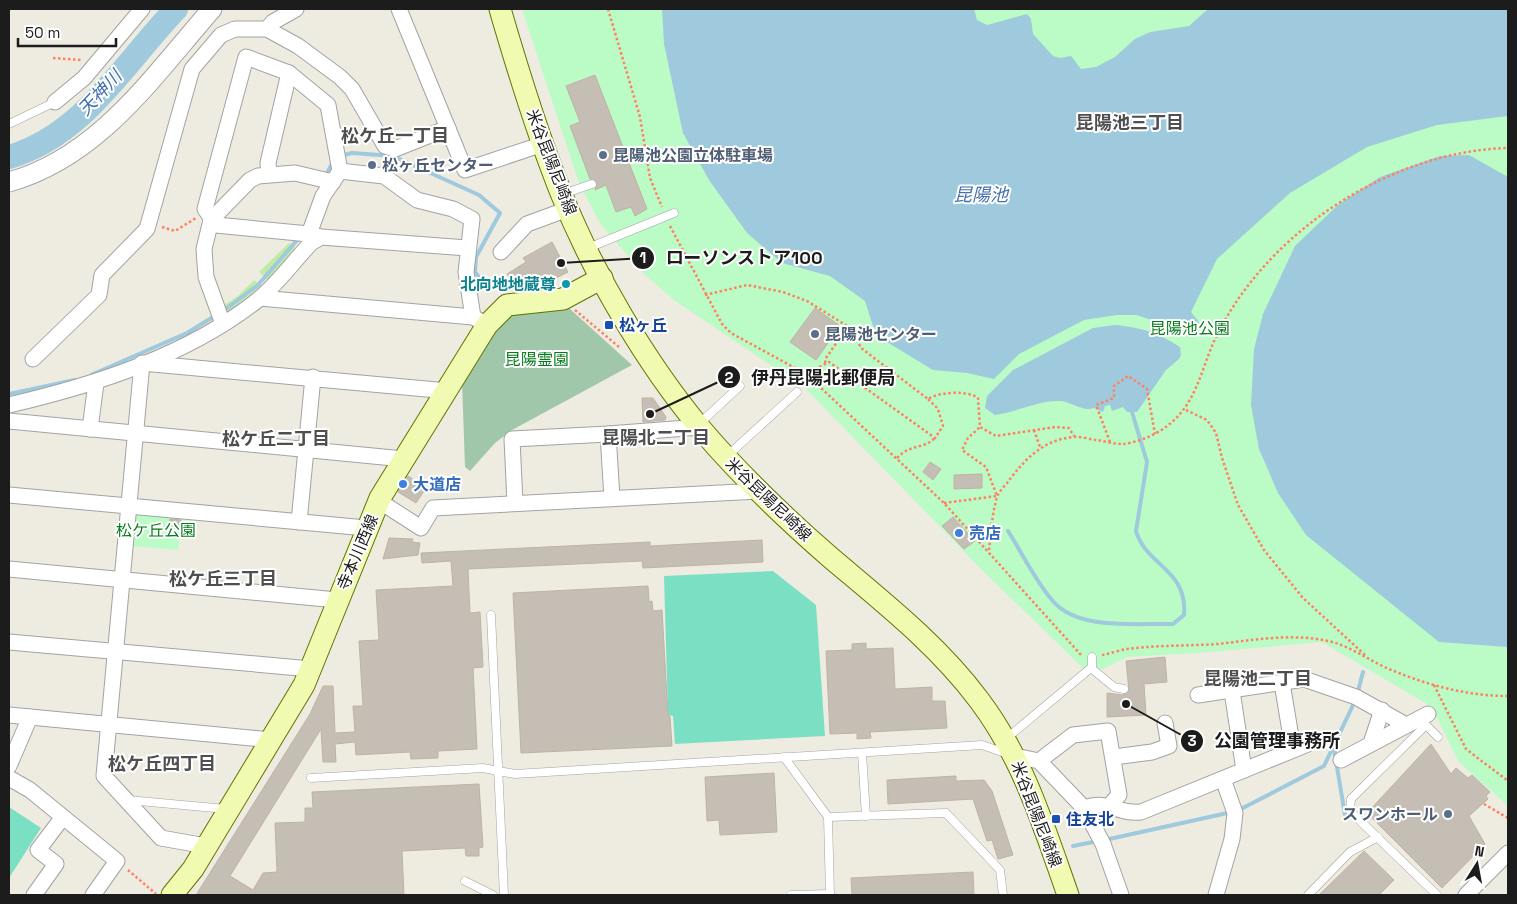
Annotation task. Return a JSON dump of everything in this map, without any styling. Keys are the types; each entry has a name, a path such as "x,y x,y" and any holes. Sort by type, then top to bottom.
{"main road":[{"name":"米谷昆陽尼崎線","path":"500,9 543,144 565,202 586,249 637,337 699,426 726,457 759,491 941,656 980,701 1010,748 1039,809 1068,895"},
{"name":"寺本川西線","path":"172,895 194,869 206,846 272,740 311,669 366,528 379,501 448,391 480,321 507,305 563,299 602,278"}],"street":[{"path":"9,182 39,172 58,163 106,128 212,9"},
{"path":"267,29 273,22 296,9"},
{"path":"399,9 465,170 543,144"},
{"path":"55,102 84,78 135,10"},
{"path":"36,351 86,300 99,295 102,275 117,252 148,226 192,69 221,35 235,29 267,29 298,46 340,77 352,89 385,146 395,149 448,128"},
{"path":"9,405 96,383 183,347 223,324 260,298 311,243 315,236 323,196 337,176 328,105 289,73 246,57 205,209 216,225 315,236 467,248"},
{"path":"269,174 268,163 289,73"},
{"path":"223,324 206,277 204,249 210,218 250,180 269,174 384,176 417,200 453,209 470,217 472,219 467,248 468,288 474,309 480,321"},
{"path":"501,252 515,229 565,202"},
{"path":"260,298 480,321"},
{"path":"142,363 448,391"},
{"path":"142,363 104,776 161,838 206,846"},
{"path":"299,522 313,378"},
{"path":"90,429 96,383"},
{"path":"9,421 404,459"},
{"path":"515,503 512,439 608,434 699,426"},
{"path":"608,434 612,498"},
{"path":"379,501 422,528 433,508 759,491"},
{"path":"9,495 366,528"},
{"path":"9,569 337,600"},
{"path":"9,642 311,669"},
{"path":"1198,695 1304,680 1356,697 1406,725"},
{"path":"1282,683 1293,749"},
{"path":"1232,690 1244,770"},
{"path":"1371,744 1382,710"},
{"path":"1341,760 1428,714"},
{"path":"9,715 272,740"},
{"path":"9,766 30,717"},
{"path":"1114,757 1152,752 1173,745 1165,723"},
{"path":"1039,761 1073,735 1108,731 1114,757 1119,795 1109,806"},
{"path":"1084,808 1097,803 1134,813 1140,812 1308,744"},
{"path":"1010,748 1039,761 1084,808 1103,844 1121,895"},
{"path":"9,778 30,790 117,861 93,895"},
{"path":"1216,895 1232,839 1236,813 1223,779"},
{"path":"34,895 56,864 38,850 63,817"},
{"path":"1466,895 1508,853"}],"lane":[{"path":"9,124 55,102"},
{"path":"565,202 592,184"},
{"path":"586,249 674,213"},
{"path":"699,426 740,386"},
{"path":"726,457 797,392"},
{"path":"491,615 504,895"},
{"path":"311,778 484,768 516,774 982,745 1010,748 1091,668 1092,657"},
{"path":"1091,668 1114,687 1124,689"},
{"path":"1437,895 1350,811 1351,799 1426,725 1438,737"},
{"path":"862,753 866,816"},
{"path":"784,757 828,817 830,894 791,895"},
{"path":"126,800 228,810"},
{"path":"828,817 946,813 1000,870 1003,895"},
{"path":"1308,895 1350,852 1378,838"},
{"path":"465,881 483,892 493,895"}],"path":[{"path":"608,9 640,117 650,178 665,217 722,324 730,332 806,374 944,503 1084,658 1125,649 1196,646 1297,637 1330,641 1368,657 1393,671 1434,685 1466,693 1508,696"},
{"path":"52,58 98,61"},
{"path":"944,503 997,496 1028,457 1040,447 1074,436 1122,444 1155,434 1167,427 1186,410 1196,391 1217,335 1243,293 1288,241 1340,200 1388,175 1445,156 1490,148 1508,148"},
{"path":"148,226 176,231 197,217 210,218"},
{"path":"705,294 748,285 783,292 807,301 852,329 861,348 928,399 938,409 943,426 935,438 928,444 906,449 897,458"},
{"path":"570,306 619,347"},
{"path":"825,364 826,358 848,326"},
{"path":"806,374 829,362 935,438"},
{"path":"1110,442 1096,405 1114,398 1114,386 1128,376 1147,389 1155,434"},
{"path":"928,399 938,393 971,393 978,398 980,427"},
{"path":"1186,410 1208,420 1216,433 1222,458 1238,505 1264,550 1303,598 1368,657"},
{"path":"980,427 996,436 1009,436 1055,427 1069,428 1074,436"},
{"path":"980,427 968,438 962,450 986,467 997,496 989,551"},
{"path":"1034,430 1040,447"},
{"path":"1434,685 1466,749 1508,781"},
{"path":"1484,804 1508,818"},
{"path":"117,861 157,895"}],"green space":[{"name":"昆陽池公園","path":"522,9 1508,9 1508,806 1458,761 1432,707 1322,642 1127,657 1103,669 1085,670 981,569 806,389 674,300 644,274 601,225 579,183"},
{"path":"289,243 297,249 268,280 259,272"},
{"path":"254,280 261,286 225,314 221,307 238,296"},
{"name":"昆陽霊園","path":"520,308 570,309 632,365 512,430 495,443 470,471 465,467 462,382 504,316"},
{"name":"松ケ丘公園","path":"133,510 182,515 178,550 130,546"},
{"path":"773,571 816,605 825,736 675,744 673,716 668,715 664,576"},
{"path":"9,807 41,828 9,878"}],"water":[{"name":"昆陽池","path":"662,9 974,9 977,20 987,25 1027,14 1031,19 1033,34 1053,56 1060,58 1071,56 1081,69 1096,67 1115,57 1135,39 1150,32 1189,26 1208,9 1508,9 1508,116 1437,125 1367,147 1290,193 1217,259 1191,312 1202,326 1194,333 1136,315 1117,315 1084,320 1019,354 994,379 967,373 933,370 887,342 873,326 865,301 830,276 782,263 747,233 709,180 683,133 664,44"},
{"path":"1469,155 1508,177 1508,647 1439,642 1306,535 1278,493 1259,449 1251,405 1254,349 1263,314 1295,246 1339,204 1380,177 1440,156"},
{"path":"1115,325 1149,332 1180,347 1181,355 1179,359 1166,370 1137,412 1127,412 1123,407 1112,411 1110,405 1105,406 1103,412 1094,408 1086,409 1060,401 1044,402 995,415 985,408 987,396 1013,370 1093,328"}],"building":[{"name":"昆陽池公園立体駐車場","path":"595,75 647,209 635,216 631,207 616,212 606,185 595,190 597,182 590,179 570,126 580,122 566,86"},
{"path":"552,242 568,272 552,280 548,273 516,290 507,274 526,262 523,258"},
{"name":"昆陽池センター","path":"815,308 840,326 816,360 790,342"},
{"path":"642,398 653,398 666,417 665,420 643,422"},
{"path":"930,462 941,469 933,480 923,472"},
{"path":"982,474 982,488 954,489 954,475"},
{"path":"408,476 426,488 416,503 398,492"},
{"name":"売店","path":"953,517 975,541 964,549 942,526"},
{"path":"170,519 181,520 179,536 168,535"},
{"path":"389,538 413,539 412,542 420,543 418,555 383,559"},
{"path":"762,540 763,562 643,568 642,561 468,569 470,613 480,612 483,667 473,668 477,749 438,751 438,758 411,759 410,752 356,755 355,742 335,744 336,762 323,762 321,729 230,876 253,890 263,873 277,872 275,823 305,822 305,808 313,808 312,792 479,784 483,847 479,848 479,856 466,856 465,848 402,851 404,895 196,895 310,714 323,686 333,686 335,733 355,732 353,706 363,706 359,641 379,640 376,590 453,586 451,561 422,563 421,553 650,542 650,546"},
{"path":"648,586 649,602 652,601 653,611 662,610 668,716 670,716 672,746 521,753 513,593"},
{"path":"866,643 866,649 893,648 895,689 932,687 932,701 945,701 947,728 870,732 871,738 857,739 857,733 830,734 826,651 852,650 852,644"},
{"path":"1165,657 1167,682 1144,684 1146,715 1107,717 1107,693 1123,695 1129,691 1126,661"},
{"name":"スワンホール","path":"1431,744 1451,774 1456,768 1468,778 1472,775 1490,792 1486,796 1488,799 1469,816 1485,844 1442,888 1367,813"},
{"path":"774,773 777,832 720,835 719,820 707,821 705,777"},
{"path":"956,776 956,781 984,780 992,791 1013,855 998,859 992,840 987,841 973,799 888,804 887,780"},
{"path":"1364,851 1394,880 1379,895 1319,895"},
{"path":"973,872 974,895 852,895 851,878"}],"waterway":[{"name":"天神川","path":"9,157 36,146 60,132 81,114 102,95 176,9"},
{"path":"340,156 352,153 393,156 479,195 500,213 476,257 475,272 485,285"},
{"path":"327,173 333,162"},
{"path":"223,311 258,285 298,239"},
{"path":"91,375 187,333 213,317"},
{"path":"9,394 75,380"},
{"path":"1008,531 1034,575 1052,600 1063,610 1076,617 1108,623 1173,624 1184,615 1180,587 1173,577 1148,552 1141,543 1136,531 1147,462 1132,412"},
{"path":"1357,695 1363,672"},
{"path":"1239,810 1324,766 1355,701"},
{"path":"1334,749 1345,815"},
{"path":"1105,840 1232,812"},
{"path":"1073,846 1098,841"}],"place":[{"name":"昆陽池公園立体駐車場","path":"603,155"},
{"name":"松ヶ丘センター","path":"372,165"},
{"name":"ローソンストア100","path":"561,263"},
{"name":"北向地地蔵尊","path":"566,284"},
{"name":"松ヶ丘","path":"609,325"},
{"name":"昆陽池センター","path":"815,334"},
{"name":"伊丹昆陽北郵便局","path":"650,414"},
{"name":"大道店","path":"403,484"},
{"name":"売店","path":"959,533"},
{"name":"公園管理事務所","path":"1126,704"},
{"name":"スワンホール","path":"1448,814"},
{"name":"住友北","path":"1056,819"}],"district":[{"name":"昆陽池三丁目","path":"1130,123"},
{"name":"松ケ丘一丁目","path":"395,136"},
{"name":"昆陽北二丁目","path":"656,438"},
{"name":"松ケ丘二丁目","path":"276,439"},
{"name":"松ケ丘三丁目","path":"223,579"},
{"name":"昆陽池二丁目","path":"1258,679"},
{"name":"松ケ丘四丁目","path":"162,764"}]}
